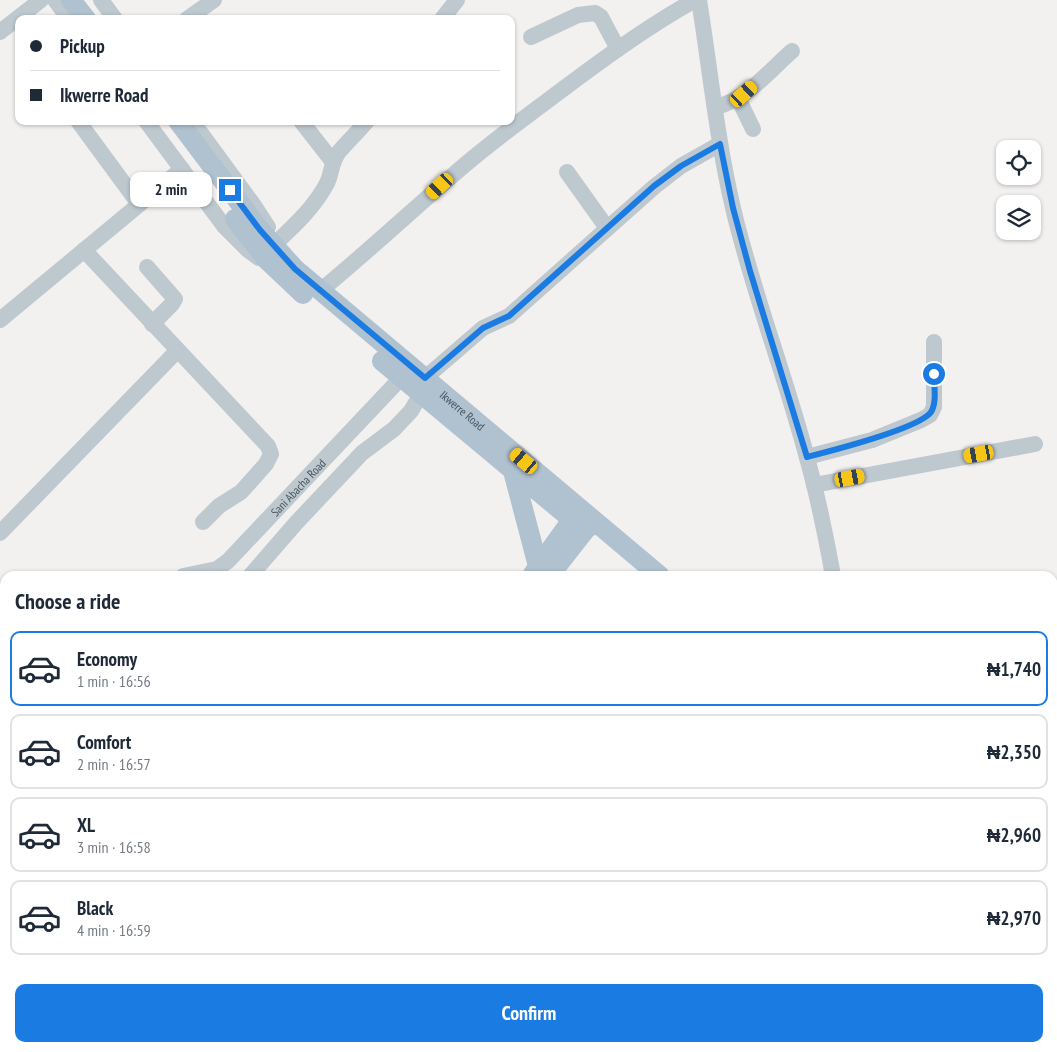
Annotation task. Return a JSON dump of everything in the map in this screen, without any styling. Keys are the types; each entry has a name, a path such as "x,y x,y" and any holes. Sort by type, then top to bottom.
{"main road":[{"path":"71,0 83,15"},
{"path":"86,0 98,15"},
{"name":"Ikwerre Road","path":"165,125 251,241 281,274 402,378 423,386 583,520 602,543 634,571"},
{"name":"Ikwerre Road","path":"181,125 260,230 295,269 513,471 653,571"},
{"path":"513,471 539,571"},
{"path":"570,550 583,520"},
{"path":"542,571 583,520"},
{"path":"543,571 580,544 590,542 602,543"}],"street":[{"path":"22,15 42,0"},
{"path":"55,0 66,15"},
{"path":"101,0 112,15"},
{"path":"193,15 214,0"},
{"path":"445,15 457,0"},
{"path":"195,125 295,265 319,290 370,250 451,176 492,143 618,48 668,15 695,0"},
{"path":"699,0 720,144 733,208 750,271 807,457 824,526 832,571"},
{"path":"531,37 578,15 595,13 601,17 618,48"},
{"path":"0,32 15,21"},
{"path":"716,107 726,105 738,98 792,51"},
{"path":"738,98 753,129"},
{"path":"81,125 139,204"},
{"path":"149,125 224,226 248,250 281,274"},
{"path":"304,125 333,162"},
{"path":"278,241 297,223 317,199 327,183 331,166 338,153 363,125"},
{"path":"254,571 296,523 362,453 394,429 411,411 423,386 483,328 509,316 654,186 681,166 720,144"},
{"path":"0,320 182,169"},
{"path":"567,172 607,228"},
{"path":"84,250 268,446 271,454 266,464 241,492 219,506 203,522"},
{"path":"147,267 174,299 172,304 152,324"},
{"path":"807,457 872,440 930,415 934,407 934,342"},
{"path":"0,533 177,351"},
{"name":"Sani Abacha Road","path":"207,571 217,569 228,561 402,378"},
{"path":"814,485 1035,444"}],"route":[{"path":"230,190 260,230 295,269 425,378 483,328 509,316 654,186 681,166 720,144 733,208 750,271 807,457 872,440 930,415 934,407 934,374"}]}
